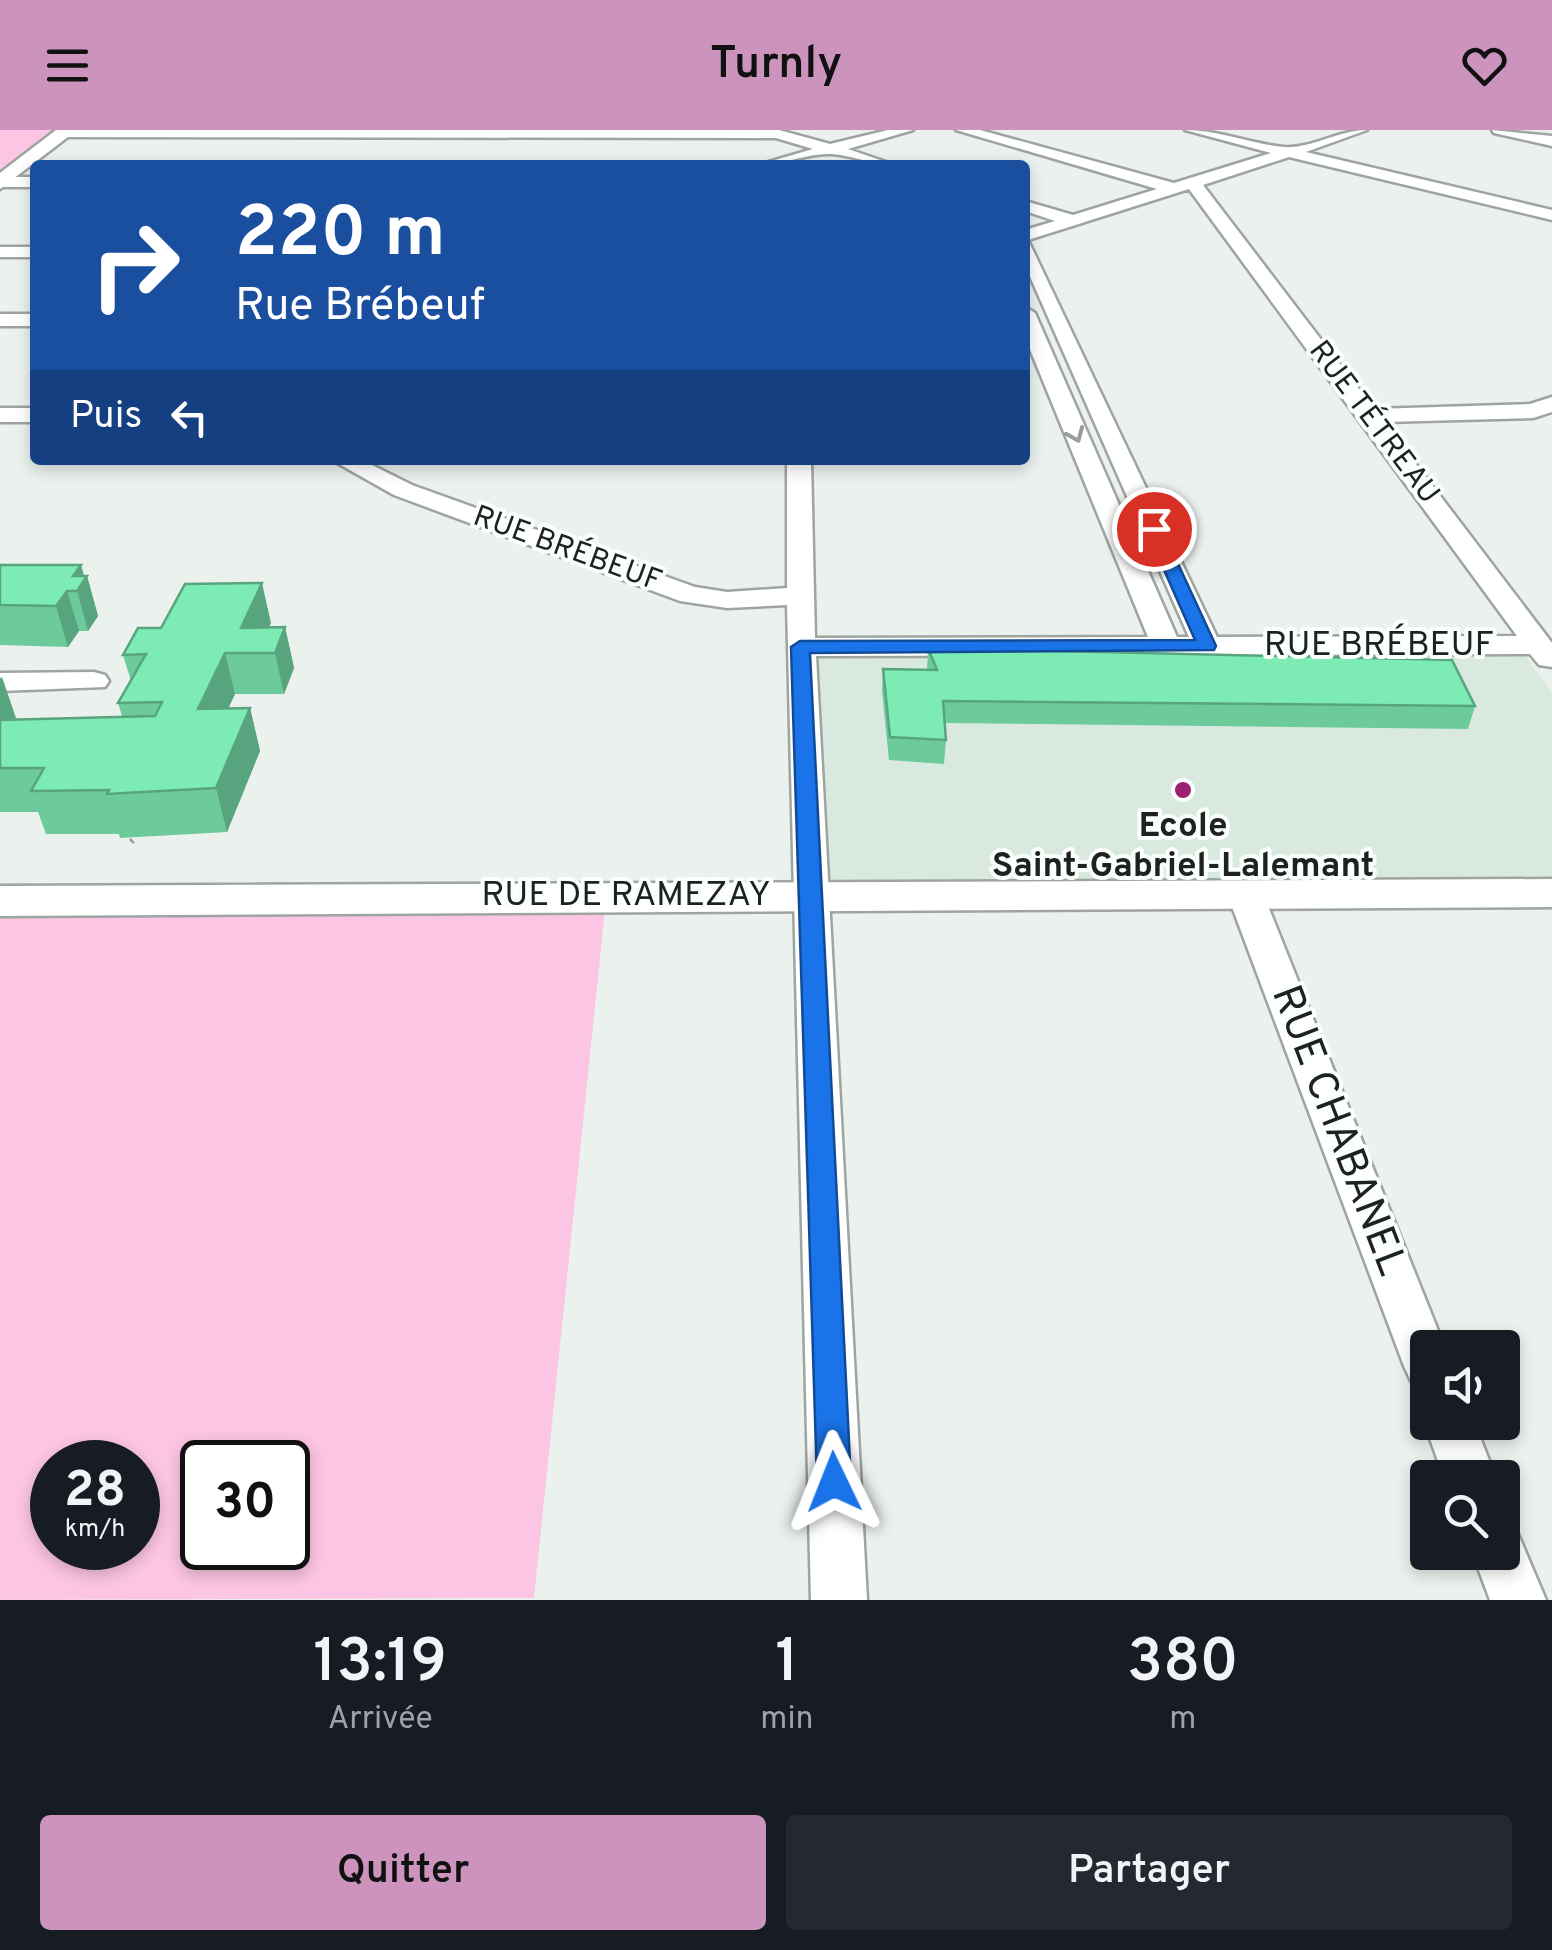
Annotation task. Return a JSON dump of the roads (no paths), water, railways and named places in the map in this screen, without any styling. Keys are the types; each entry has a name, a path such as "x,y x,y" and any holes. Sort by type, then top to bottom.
{"street":[{"path":"787,160 906,130"},
{"path":"963,130 1185,186"},
{"path":"1192,130 1552,215"},
{"path":"1030,234 1360,130"},
{"path":"1500,130 1552,141"},
{"path":"0,182 66,131 759,134 784,135 869,160"},
{"path":"0,182 30,182"},
{"name":"RUE TÉTREAU","path":"1185,186 1367,416 1545,654"},
{"path":"1030,208 1074,221"},
{"path":"0,252 30,252"},
{"path":"1030,256 1207,646"},
{"path":"1030,319 1060,324"},
{"path":"0,320 30,320"},
{"path":"1030,325 1166,646"},
{"path":"1060,397 1094,398"},
{"path":"1367,416 1533,411 1552,404"},
{"path":"0,414 30,415"},
{"name":"RUE BRÉBEUF","path":"354,465 403,490 690,595 726,600 799,596"},
{"path":"799,465 800,647 839,1600"},
{"path":"1104,500 1141,500"},
{"name":"RUE BRÉBEUF","path":"800,647 1207,646 1545,654"},
{"path":"0,682 94,681"},
{"name":"RUE DE RAMEZAY","path":"0,900 1552,893"},
{"name":"RUE CHABANEL","path":"1246,896 1414,1330"},
{"path":"1506,1570 1518,1600"}],"place":[{"name":"Ecole Saint-Gabriel-Lalemant","path":"1183,790"}]}
